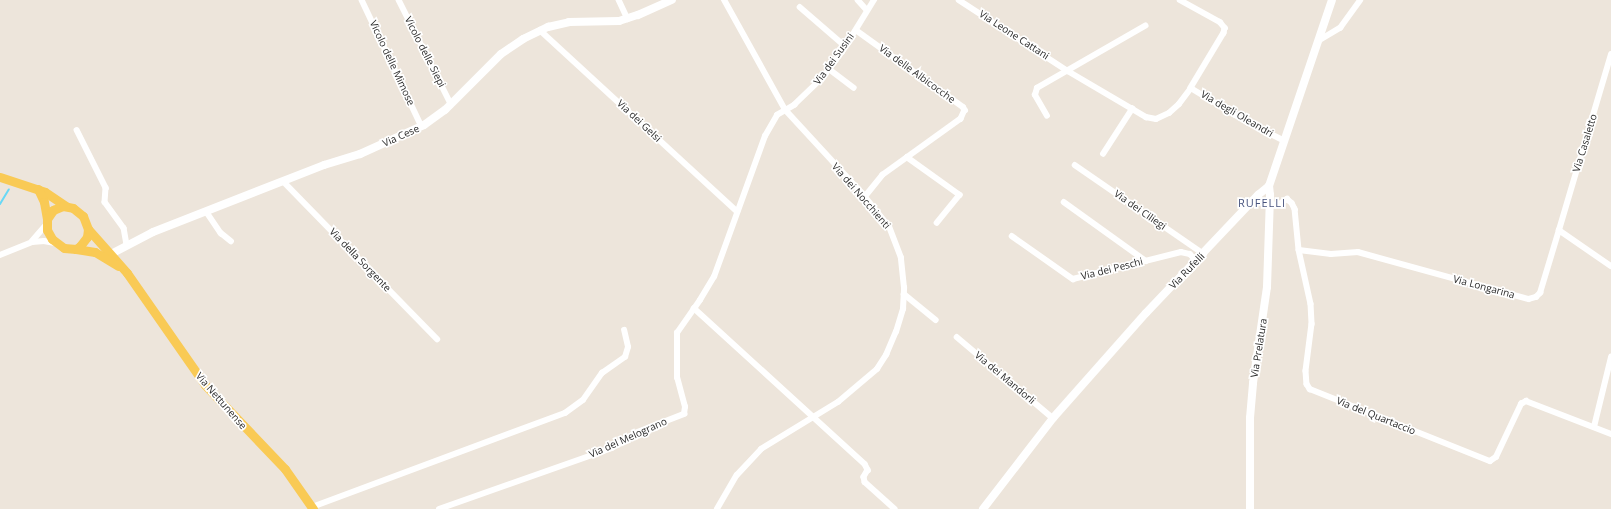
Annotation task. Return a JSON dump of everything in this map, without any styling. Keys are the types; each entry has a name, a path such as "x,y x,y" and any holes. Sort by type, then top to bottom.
{"main road":[{"name":"Via Nettunense","path":"0,177 38,189 57,199 66,206 77,210 83,216 88,229 123,268 205,385 285,469 312,508"},
{"path":"38,189 44,202 49,233 56,243"},
{"path":"47,222 55,208 66,206"},
{"path":"76,249 86,239 88,229"},
{"name":"Via Nettunense","path":"56,243 64,248 95,252 123,268"}],"street":[{"name":"Vicolo delle Mimose","path":"362,0 422,127"},
{"name":"Vicolo delle Siepi","path":"399,0 451,104"},
{"path":"619,0 628,19"},
{"name":"Via Cese","path":"111,254 127,245 206,211 324,165 360,154 422,127 438,117 501,54 540,30 563,22 608,22 628,19 672,0"},
{"name":"Via dei Nocchienti","path":"717,509 733,481 755,454 774,440 815,417 858,387 881,363 896,332 902,315 904,294 903,269 894,238 886,223 865,197 785,110 724,0"},
{"path":"858,0 867,10"},
{"name":"Via dei Susini","path":"785,110 809,92 829,69 856,30 874,0"},
{"name":"Via Leone Cattani","path":"959,0 1068,71 1147,118 1158,118 1176,107 1191,88"},
{"name":"Via degli Oleandri","path":"1180,0 1220,22 1225,28 1224,33 1191,88 1285,141"},
{"name":"Via Rufelli","path":"983,509 1053,418 1146,313 1204,254 1258,195 1269,186 1332,0"},
{"path":"1317,41 1340,28 1360,0"},
{"path":"800,7 845,46"},
{"path":"1047,116 1035,95 1036,90 1145,26"},
{"name":"Via dei Gelsi","path":"540,30 738,211"},
{"name":"Via delle Albicocche","path":"856,30 965,108 964,115 961,119 883,175 865,197"},
{"name":"Via Casaletto","path":"1559,230 1611,55"},
{"path":"829,69 854,88"},
{"name":"Via del Melograno","path":"440,509 612,448 635,433 682,415 685,407 678,384 676,337 680,326 694,308 714,277 770,125 777,115 785,110"},
{"path":"1103,154 1132,110"},
{"path":"77,130 106,188 105,202 124,228 127,245"},
{"path":"907,157 960,195 937,223"},
{"name":"Via dei Ciliegi","path":"1075,165 1204,254"},
{"name":"Via della Sorgente","path":"283,181 437,339"},
{"name":"Via Prelatura","path":"1250,509 1250,418 1253,383 1267,294 1270,204 1269,186"},
{"name":"Via del Quartaccio","path":"1270,204 1279,204 1287,199 1292,204 1296,216 1299,250 1312,309 1306,374 1307,384 1310,389 1490,461 1496,457 1520,406 1524,401 1530,401 1611,434"},
{"path":"1064,202 1146,260"},
{"path":"206,211 221,232 231,241"},
{"path":"32,242 47,222"},
{"path":"1559,230 1611,266"},
{"name":"Via Longarina","path":"1299,250 1334,254 1356,252 1532,299 1540,293 1559,230"},
{"name":"Via dei Peschi","path":"1012,236 1073,279 1181,252 1190,254 1197,261"},
{"path":"0,256 32,242 44,241 56,243"},
{"path":"904,294 936,320"},
{"path":"694,308 866,465 868,470 864,477 864,482 895,509"},
{"path":"312,508 565,413 583,400 602,374 625,357 628,347 624,330"},
{"name":"Via dei Mandorli","path":"957,338 1053,418"},
{"path":"1594,427 1611,357"}],"waterway":[{"path":"0,204 9,189"}],"district":[{"name":"RUFELLI","path":"1262,203"}]}
